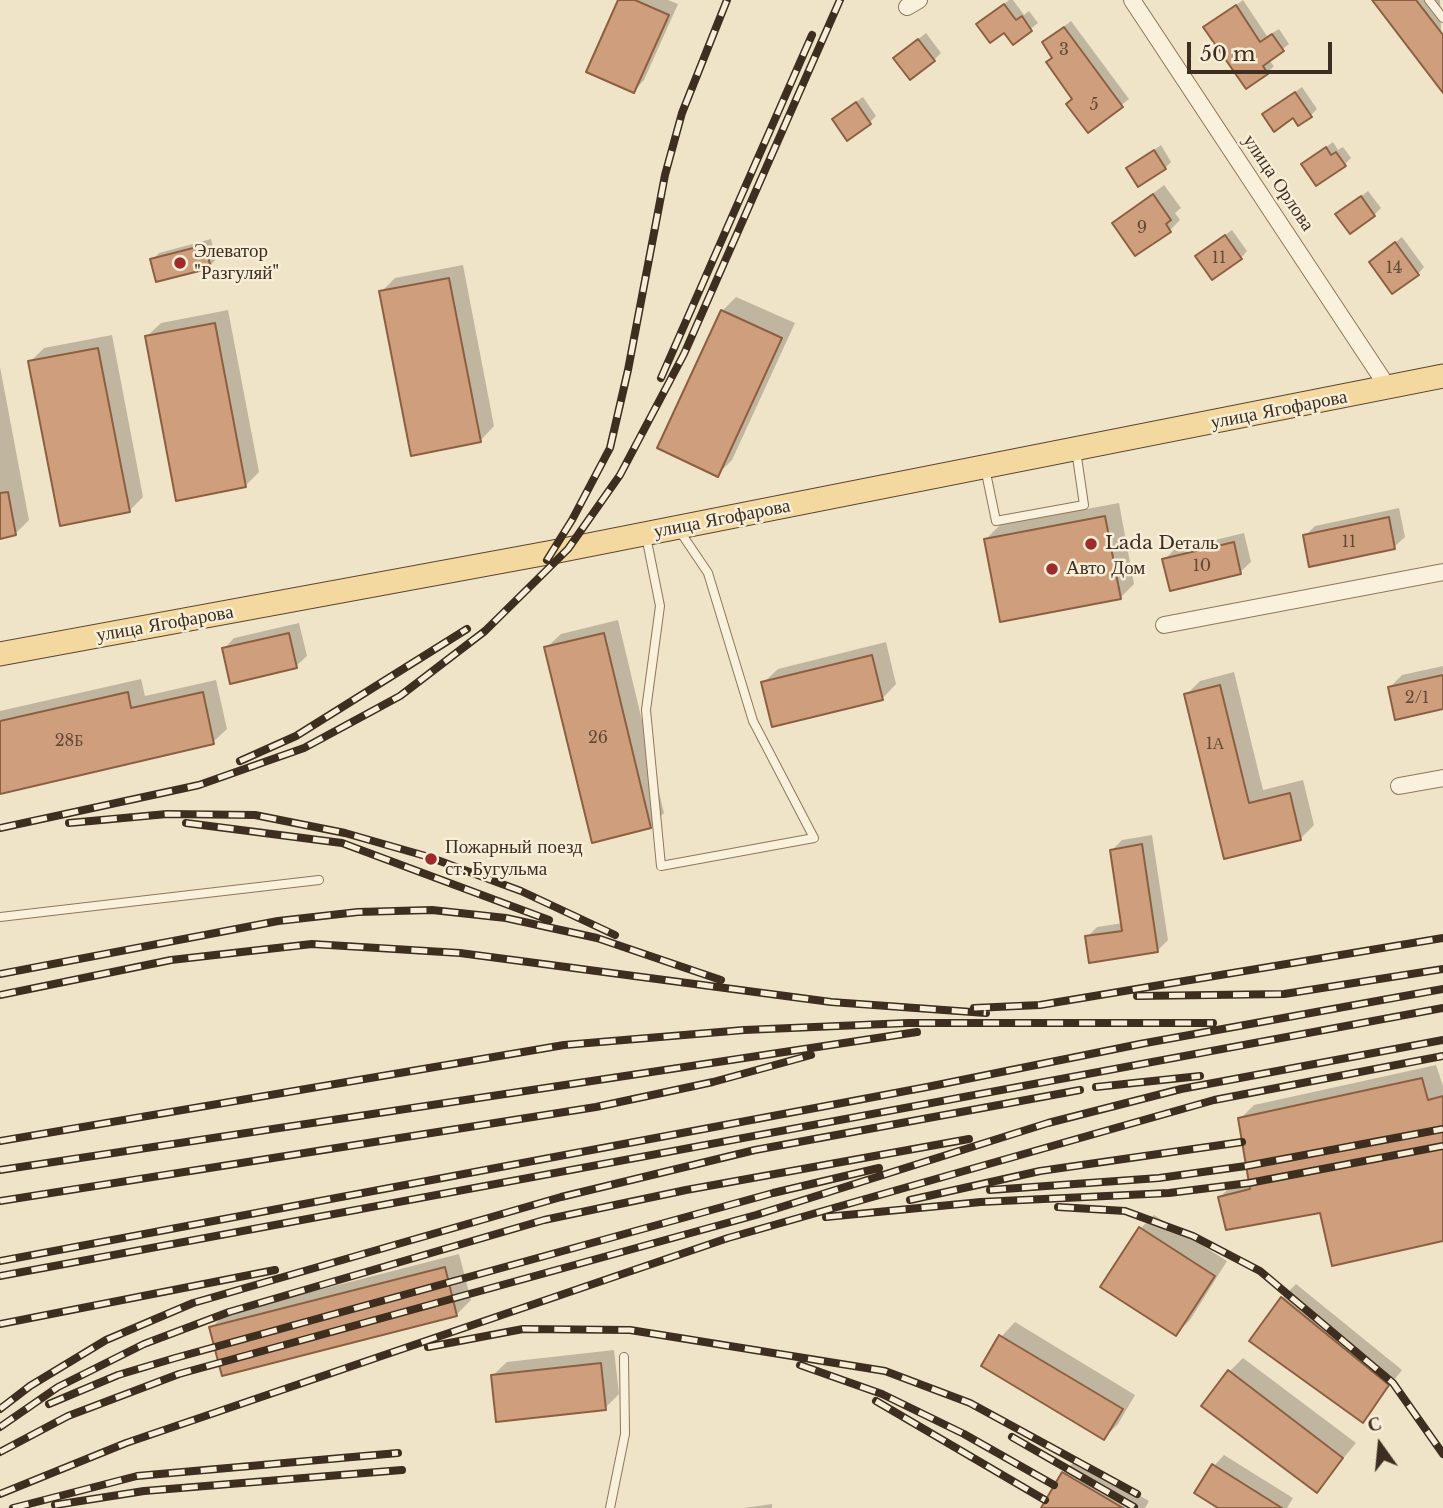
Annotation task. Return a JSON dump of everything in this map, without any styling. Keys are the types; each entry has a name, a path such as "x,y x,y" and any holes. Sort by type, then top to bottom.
{"main road":[{"name":"улица Ягофарова","path":"0,654 646,534 1443,376"}],"street":[{"name":"улица Орлова","path":"1132,0 1389,388"},
{"path":"1164,625 1443,572"},
{"path":"1399,786 1443,778"}],"lane":[{"path":"1429,0 1443,18"},
{"path":"985,468 996,521 1084,505 1076,450"},
{"path":"646,534 660,606 646,710 661,866 814,838 753,721 708,573 677,528"},
{"path":"0,917 319,880"},
{"path":"610,1508 625,1434 624,1357"}],"building":[{"path":"618,0 635,0 669,15 634,93 586,72"},
{"path":"1372,0 1416,0 1443,35 1443,93"},
{"path":"1004,4 1016,20 1022,16 1032,31 1013,45 1004,33 990,43 976,24"},
{"path":"1236,5 1260,42 1272,34 1284,51 1263,66 1268,74 1246,89 1203,27"},
{"path":"1064,27 1123,107 1088,133 1066,104 1072,99 1046,62 1052,58 1042,42"},
{"path":"918,39 935,61 910,80 893,58"},
{"path":"1295,92 1312,117 1298,126 1293,118 1274,132 1262,114"},
{"path":"856,102 871,124 847,141 832,119"},
{"path":"1326,147 1331,155 1336,152 1346,166 1316,186 1301,164"},
{"path":"1154,150 1166,169 1138,187 1126,168"},
{"path":"1153,194 1171,220 1166,224 1171,232 1135,256 1112,223"},
{"path":"1361,196 1375,216 1350,234 1335,214"},
{"path":"1225,235 1242,259 1212,280 1195,256"},
{"path":"1395,242 1419,275 1392,294 1369,262"},
{"name":"Элеватор \"Разгуляй\"","path":"205,245 211,268 156,282 150,259"},
{"path":"449,278 481,442 411,456 379,291"},
{"path":"721,310 782,338 718,477 657,448"},
{"path":"215,323 246,487 176,501 145,336"},
{"path":"98,348 130,512 60,526 28,361"},
{"path":"8,492 16,535 0,539 0,493"},
{"path":"1105,516 1121,599 1000,622 984,539"},
{"path":"1389,517 1395,549 1309,567 1303,535"},
{"path":"1234,542 1241,574 1170,591 1162,559"},
{"path":"289,633 297,668 230,684 222,648"},
{"path":"604,633 651,828 592,843 544,647"},
{"path":"872,655 883,700 772,727 761,682"},
{"path":"1443,675 1443,709 1395,720 1388,687"},
{"path":"1220,685 1249,803 1290,793 1301,840 1224,859 1184,694"},
{"path":"128,692 131,708 203,692 214,744 0,794 0,721"},
{"path":"1142,844 1158,952 1089,963 1085,936 1122,931 1110,850"},
{"path":"1422,1078 1428,1100 1443,1096 1443,1241 1332,1266 1320,1213 1226,1230 1218,1197 1250,1189 1238,1118"},
{"path":"1139,1227 1215,1276 1176,1336 1100,1287"},
{"path":"445,1267 457,1316 222,1376 209,1327"},
{"path":"1281,1297 1389,1385 1363,1423 1249,1341"},
{"path":"999,1335 1123,1409 1104,1440 981,1366"},
{"path":"601,1363 606,1410 496,1422 491,1375"},
{"path":"1228,1370 1343,1458 1317,1493 1201,1406"},
{"path":"1212,1464 1282,1508 1218,1508 1194,1493"},
{"path":"1062,1472 1123,1508 1041,1508"}],"railway":[{"path":"547,560 572,520 610,448 628,370 665,175 682,113 727,0"},
{"path":"0,828 199,785 304,748 400,696 485,631 568,549 620,475 684,354 840,0"},
{"path":"661,378 812,35"},
{"path":"240,761 296,736 467,629"},
{"path":"69,823 167,814 255,815 345,833 429,857 521,891 615,935"},
{"path":"186,823 342,843 549,920"},
{"path":"0,974 278,921 358,912 432,910 506,918 597,938 721,980"},
{"path":"974,1008 1040,1005 1443,938"},
{"path":"0,995 171,960 312,944 460,953 831,1002 986,1013"},
{"path":"1137,996 1284,994 1443,969"},
{"path":"0,1261 1443,989"},
{"path":"0,1276 1443,1008"},
{"path":"0,1141 564,1045 744,1030 908,1023 1213,1023"},
{"path":"0,1170 917,1032"},
{"path":"0,1452 68,1416 179,1374 756,1215 1048,1123 1181,1089 1443,1040"},
{"path":"0,1201 596,1107 713,1082 811,1055"},
{"path":"0,1494 126,1443 728,1238 1214,1100 1443,1056"},
{"path":"1096,1087 1200,1076"},
{"path":"0,1409 30,1386 106,1340 193,1303 561,1197 755,1150 1080,1090"},
{"path":"990,1190 1159,1178 1246,1166 1443,1129"},
{"path":"0,1427 58,1387 144,1344 229,1312 544,1220 686,1190 969,1139"},
{"path":"910,1200 1040,1171 1242,1142"},
{"path":"826,1217 981,1202 1169,1193 1249,1183 1443,1146"},
{"path":"49,1404 118,1375 175,1358 773,1193 879,1168"},
{"path":"1058,1207 1125,1211 1193,1236 1260,1271 1393,1383 1443,1454"},
{"path":"0,1324 275,1270"},
{"path":"428,1347 523,1329 630,1330 885,1371 970,1403 1137,1494"},
{"path":"800,1365 882,1394 964,1434 1054,1485"},
{"path":"876,1401 1045,1500"},
{"path":"1012,1437 1134,1507"},
{"path":"13,1508 137,1476 398,1453"},
{"path":"55,1505 144,1491 402,1470"}],"place":[{"name":"Элеватор \"Разгуляй\"","path":"180,263"},
{"name":"Lada Dеталь","path":"1091,544"},
{"name":"Авто Дом","path":"1052,569"},
{"name":"Пожарный поезд ст. Бугульма","path":"431,859"}]}
